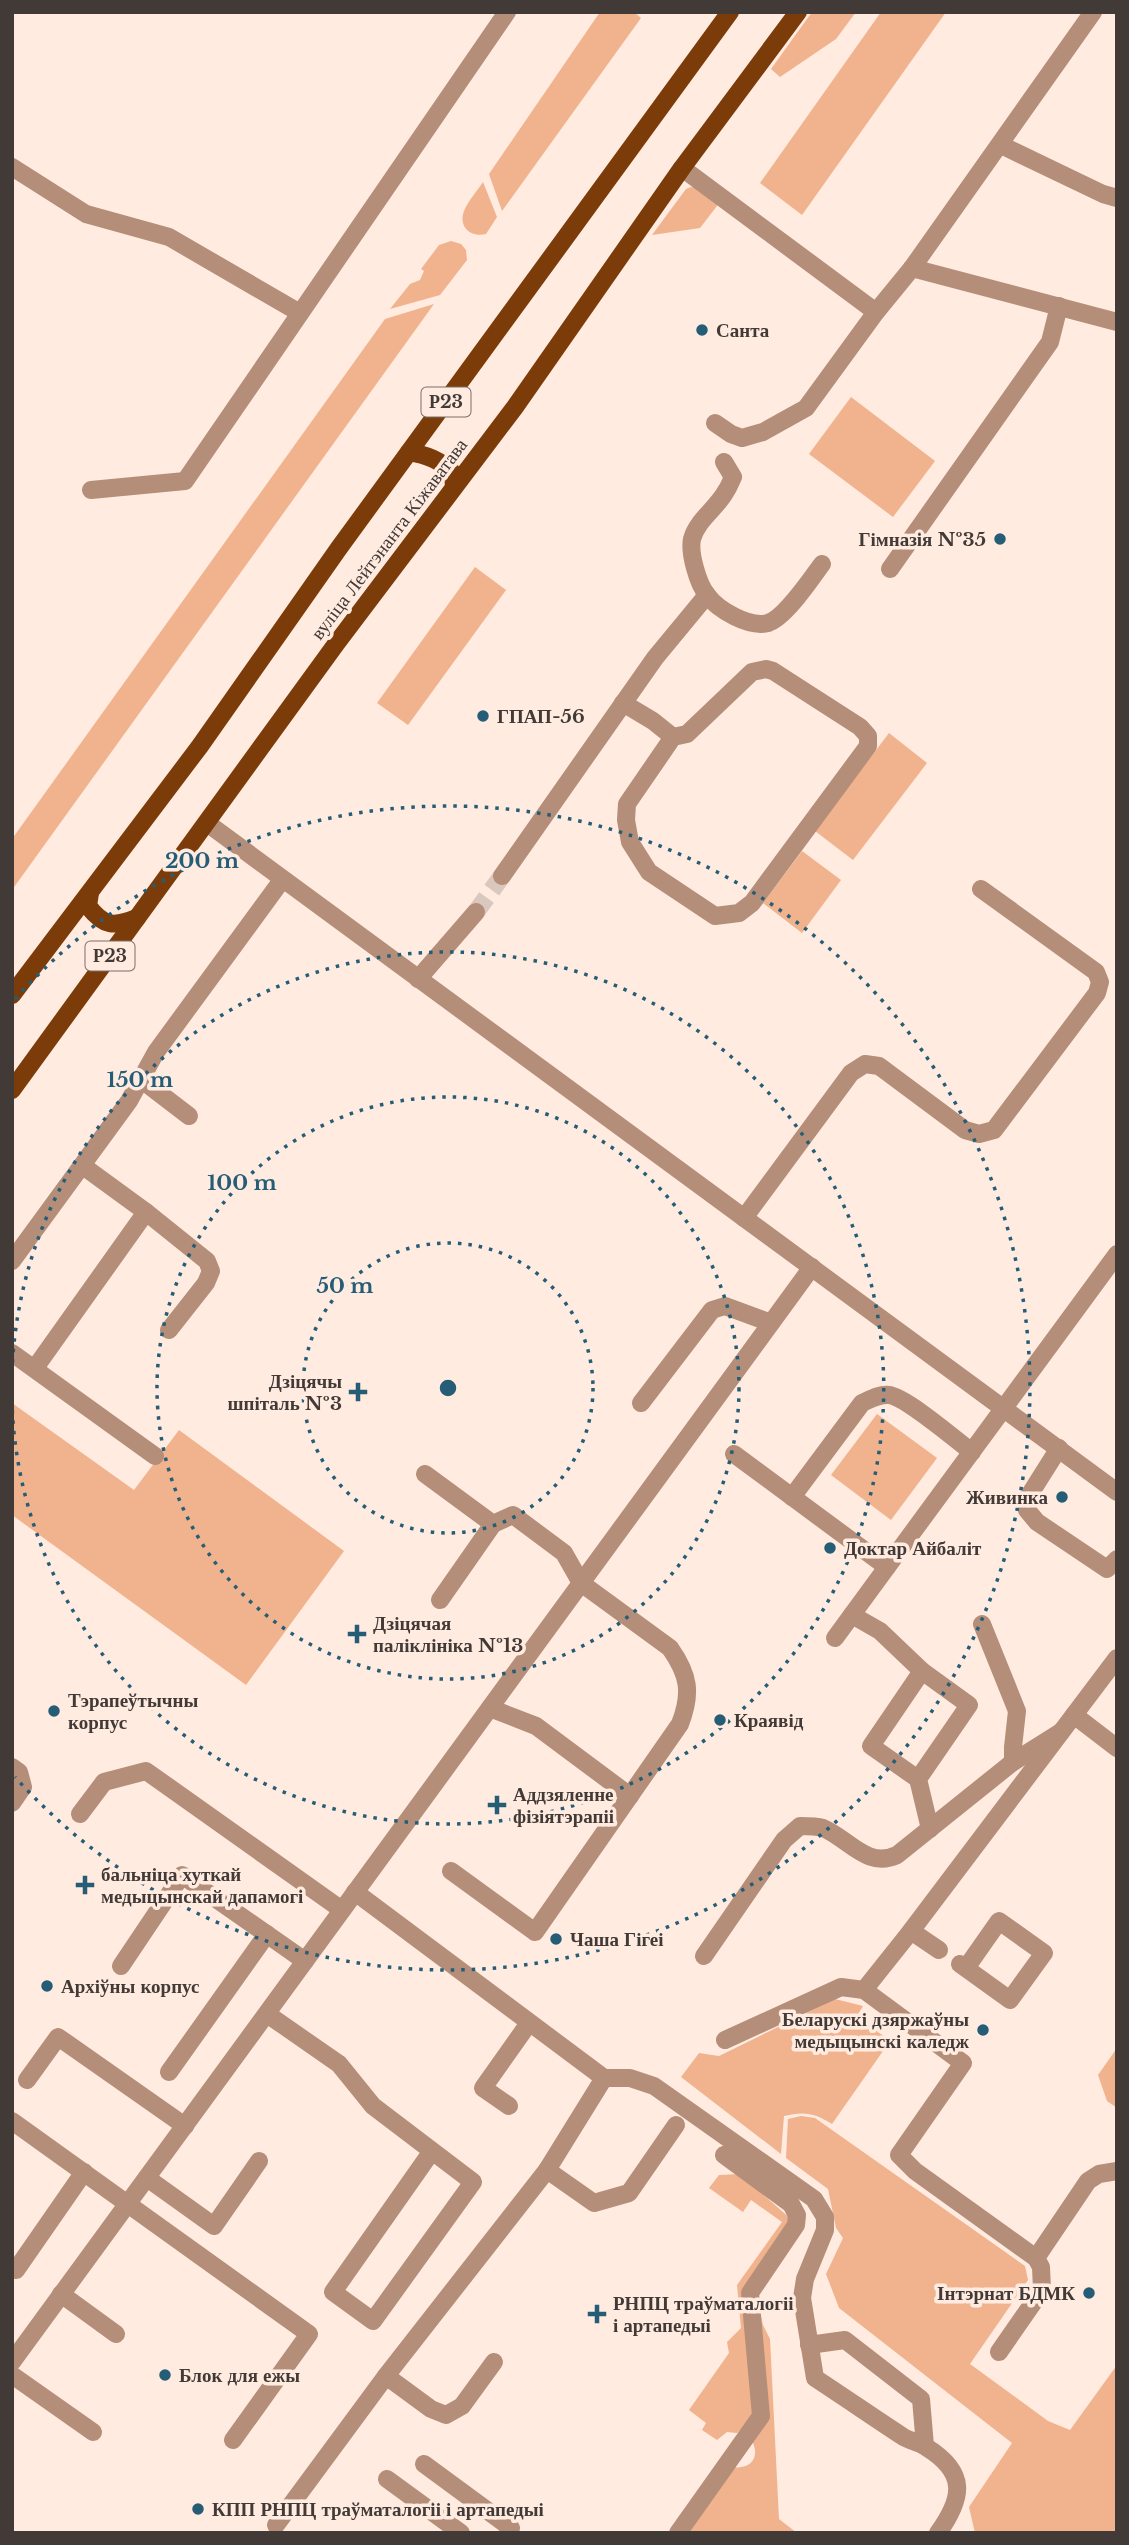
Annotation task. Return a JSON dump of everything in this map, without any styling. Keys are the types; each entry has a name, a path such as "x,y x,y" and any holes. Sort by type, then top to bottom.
{"main road":[{"name":"вуліца Лейтэнанта Кіжаватава","path":"12,995 200,746 409,452 730,12"},
{"name":"вуліца Лейтэнанта Кіжаватава","path":"12,1090 514,407 682,168 798,12"},
{"path":"409,452 426,455 443,463 453,473 454,487"},
{"path":"90,892 88,906 103,921 118,925 137,918"}],"street":[{"path":"91,490 185,481 507,12"},
{"path":"715,422 731,434 742,438 764,432 806,408 876,312 912,268 1093,12"},
{"path":"1001,145 1102,194 1117,198"},
{"path":"12,167 86,215 169,237 300,313"},
{"path":"682,168 876,312"},
{"path":"912,268 1117,322"},
{"path":"890,569 1050,342 1059,306"},
{"path":"724,462 733,477 726,492 692,537 691,552 707,595 736,618 754,623 769,623 785,611 822,564"},
{"path":"502,876 655,658 707,595"},
{"path":"766,669 860,727 868,736 868,746 752,903 739,913 715,916 649,872 630,842 626,820 627,804 673,737 687,734 752,672 766,669"},
{"path":"623,703 673,737"},
{"path":"207,823 1117,1492"},
{"path":"12,1261 83,1166 142,1080 156,1052 282,880"},
{"path":"744,1218 851,1073 864,1064 879,1066 965,1130 979,1135 993,1130 1097,993 1100,982 1096,972 981,889"},
{"path":"418,979 476,912"},
{"path":"142,1080 189,1116"},
{"path":"83,1166 207,1261 211,1271 206,1283 169,1330"},
{"path":"35,1368 146,1212"},
{"path":"835,1638 1117,1254"},
{"path":"12,2362 811,1267"},
{"path":"641,1403 712,1310 725,1306 771,1323"},
{"path":"12,1353 155,1455"},
{"path":"792,1497 862,1403 878,1396 891,1395 905,1402 972,1452"},
{"path":"1059,1448 1030,1494 1027,1510 1037,1522 1108,1569 1117,1559"},
{"path":"734,1454 887,1567"},
{"path":"425,1474 493,1524"},
{"path":"440,1600 493,1524 513,1515 564,1553 581,1583 670,1648 680,1662 688,1686 688,1699 680,1724 535,1932 451,1871"},
{"path":"852,1615 880,1631 922,1671 969,1705 918,1779"},
{"path":"982,1623 1017,1711 1013,1762"},
{"path":"864,1990 1117,1658"},
{"path":"922,1671 871,1745 918,1779 930,1829"},
{"path":"489,1708 536,1726 630,1796"},
{"path":"1074,1715 1117,1748"},
{"path":"704,1956 784,1840 800,1826 821,1827 872,1858 886,1860 897,1855 1013,1762 1061,1732"},
{"path":"12,1767 19,1772 23,1787 12,1803"},
{"path":"80,1814 104,1782 146,1771 342,1910"},
{"path":"121,1966 182,1875 305,1961"},
{"path":"355,1892 604,2078 630,2078 654,2086 814,2199 825,2217 825,2230 805,2279 802,2298 815,2378 906,2439 925,2446 953,2471 956,2505 938,2533"},
{"path":"999,1921 1044,1953 1010,2000 963,1966 999,1921"},
{"path":"911,1931 939,1950"},
{"path":"169,2072 267,1934"},
{"path":"724,2040 841,1987 864,1990 963,2063 899,2155 915,2171 1036,2258 1041,2267 1042,2290 999,2352"},
{"path":"267,2014 339,2064 373,2106 473,2182 373,2321 333,2292 432,2151"},
{"path":"509,2106 483,2088 529,2022"},
{"path":"27,2080 58,2037 185,2126"},
{"path":"276,2525 386,2376 547,2169 604,2078"},
{"path":"12,2121 309,2333 233,2440"},
{"path":"547,2169 594,2203 629,2193 677,2125"},
{"path":"678,2533 761,2416 750,2293 796,2225 797,2215 791,2204 724,2155"},
{"path":"147,2178 214,2226 259,2161"},
{"path":"1036,2258 1088,2181 1099,2174 1117,2171"},
{"path":"16,2270 84,2172"},
{"path":"61,2294 116,2334"},
{"path":"810,2345 845,2340 921,2399 925,2446"},
{"path":"386,2376 431,2409 446,2415 461,2406 494,2362"},
{"path":"12,2375 93,2432"},
{"path":"424,2464 512,2531"},
{"path":"387,2479 461,2533"}],"shaded area":[{"path":"600,12 634,12 641,18 502,211 489,174"},
{"path":"812,12 856,12 836,39 780,77 771,69"},
{"path":"881,12 946,12 802,215 760,183"},
{"path":"483,182 497,217 486,234 481,235 467,230 463,217 468,204"},
{"path":"700,188 720,202 700,228 652,235 686,189"},
{"path":"451,241 461,244 466,250 467,260 440,295 390,309 410,284 420,280 424,271 421,269 439,245"},
{"path":"434,304 12,890 12,839 385,319"},
{"path":"851,397 935,461 893,517 809,454"},
{"path":"475,567 506,590 408,725 377,703"},
{"path":"889,733 927,763 853,860 815,831"},
{"path":"802,851 841,880 802,933 763,903"},
{"path":"12,1403 134,1490 179,1430 344,1551 246,1685 12,1515"},
{"path":"877,1414 937,1458 891,1520 831,1475"},
{"path":"835,1999 863,2006 857,2016 890,2041 832,2124 809,2114 784,2116 781,2154 681,2077 699,2053 719,2056"},
{"path":"1117,2048 1117,2108 1107,2101 1098,2075"},
{"path":"801,2116 815,2118 1025,2266 1028,2280 970,2364 1048,2421 1070,2430 1117,2365 1117,2533 975,2533 969,2507 1012,2443 839,2308 826,2274 843,2238 836,2228 828,2189 786,2158 788,2119"},
{"path":"740,2174 792,2220 745,2290 756,2416 737,2433 727,2432 717,2440 702,2430 706,2423 689,2410 729,2353 727,2342 741,2328 737,2285 782,2222 751,2200 743,2212 709,2188 719,2175"},
{"path":"756,2295 763,2325 770,2339 779,2519 797,2533 685,2533 732,2467 745,2466 755,2456 751,2439"}],"tunnel":[{"path":"476,912 502,876"}],"place":[{"name":"Санта","path":"702,330"},
{"name":"Гімназія №35","path":"1000,539"},
{"name":"ГПАП-56","path":"483,716"},
{"name":"Дзіцячы шпіталь №3","path":"358,1392"},
{"name":"Живинка","path":"1062,1497"},
{"name":"Доктар Айбаліт","path":"830,1548"},
{"name":"Дзіцячая паліклініка №13","path":"357,1634"},
{"name":"Тэрапеўтычны корпус","path":"54,1711"},
{"name":"Краявід","path":"720,1720"},
{"name":"Аддзяленне фізіятэрапіі","path":"497,1805"},
{"name":"бальніца хуткай медыцынскай дапамогі","path":"85,1885"},
{"name":"Чаша Гігеі","path":"556,1939"},
{"name":"Архіўны корпус","path":"47,1986"},
{"name":"Беларускі дзяржаўны медыцынскі каледж","path":"983,2030"},
{"name":"Інтэрнат БДМК","path":"1089,2293"},
{"name":"РНПЦ траўматалогіі і артапедыі","path":"597,2314"},
{"name":"Блок для ежы","path":"165,2375"},
{"name":"КПП РНПЦ траўматалогіі і артапедыі","path":"198,2509"}]}
